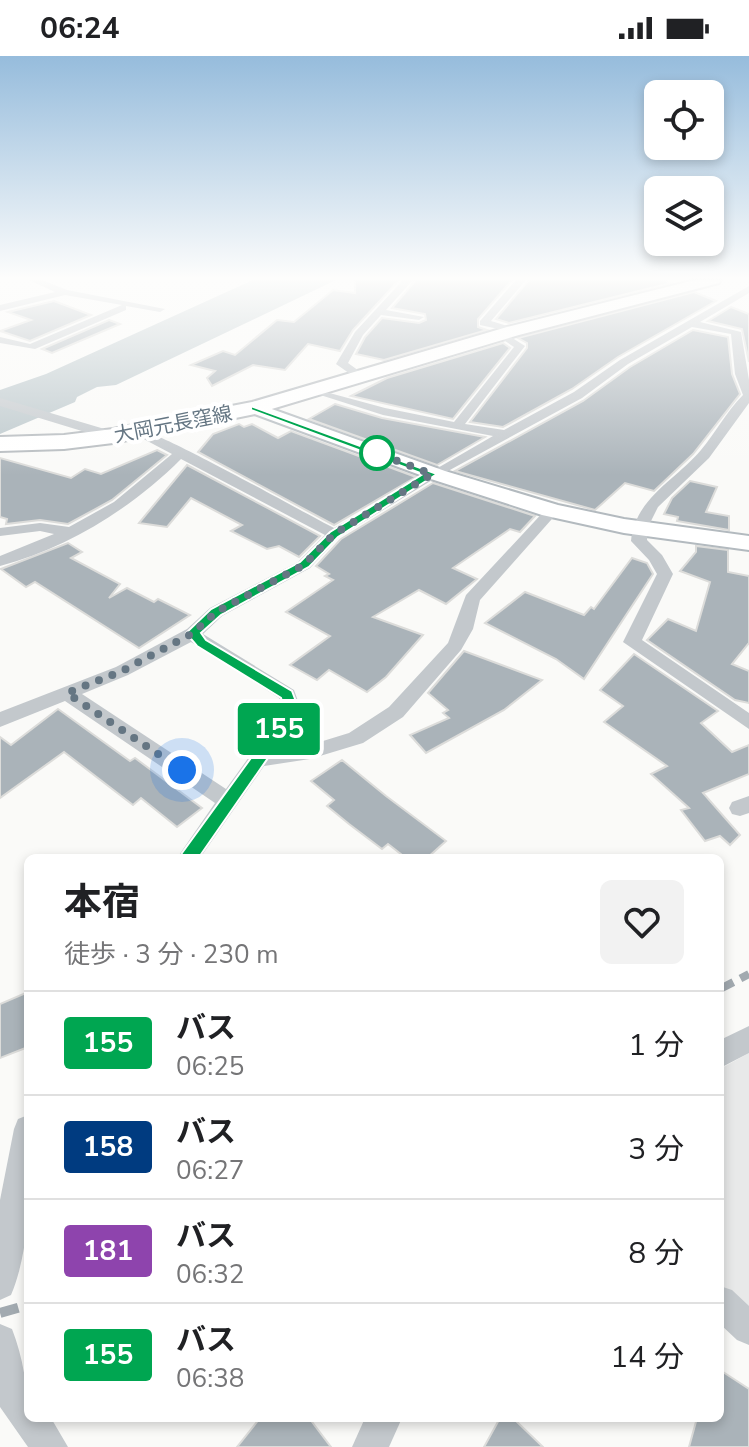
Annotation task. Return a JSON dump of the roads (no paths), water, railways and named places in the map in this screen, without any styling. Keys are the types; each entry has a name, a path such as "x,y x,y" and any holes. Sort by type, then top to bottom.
{"main road":[{"name":"大岡元長窪線","path":"0,444 64,442 113,436 255,408 467,345"}],"street":[{"path":"353,345 342,364 360,376"},
{"path":"457,426 475,399 507,368 519,345"},
{"path":"0,720 122,671 193,633 216,612 304,565 334,534 432,474 578,395 652,345"},
{"path":"738,345 746,402 703,457 648,511 638,527 639,541 656,558 665,574 632,642 749,722"},
{"path":"315,390 383,411 506,434"},
{"path":"0,402 113,436"},
{"path":"255,408 432,474 552,511 749,543"},
{"path":"140,432 334,534"},
{"path":"0,561 72,532 133,498 181,452"},
{"path":"256,760 310,752 356,738 396,712 455,646 464,629 472,599 552,511"},
{"path":"0,532 40,527 72,532"},
{"path":"191,854 292,712 287,695 201,643 193,633"},
{"path":"67,693 228,801"},
{"path":"724,1053 749,1039"},
{"path":"0,1284 24,1151"},
{"path":"724,1306 749,1328"},
{"path":"0,1341 3,1388 24,1411"},
{"path":"32,1422 50,1447"},
{"path":"370,1447 382,1422"}],"railway":[{"path":"724,987 749,974"},
{"path":"0,1313 24,1306"}]}
